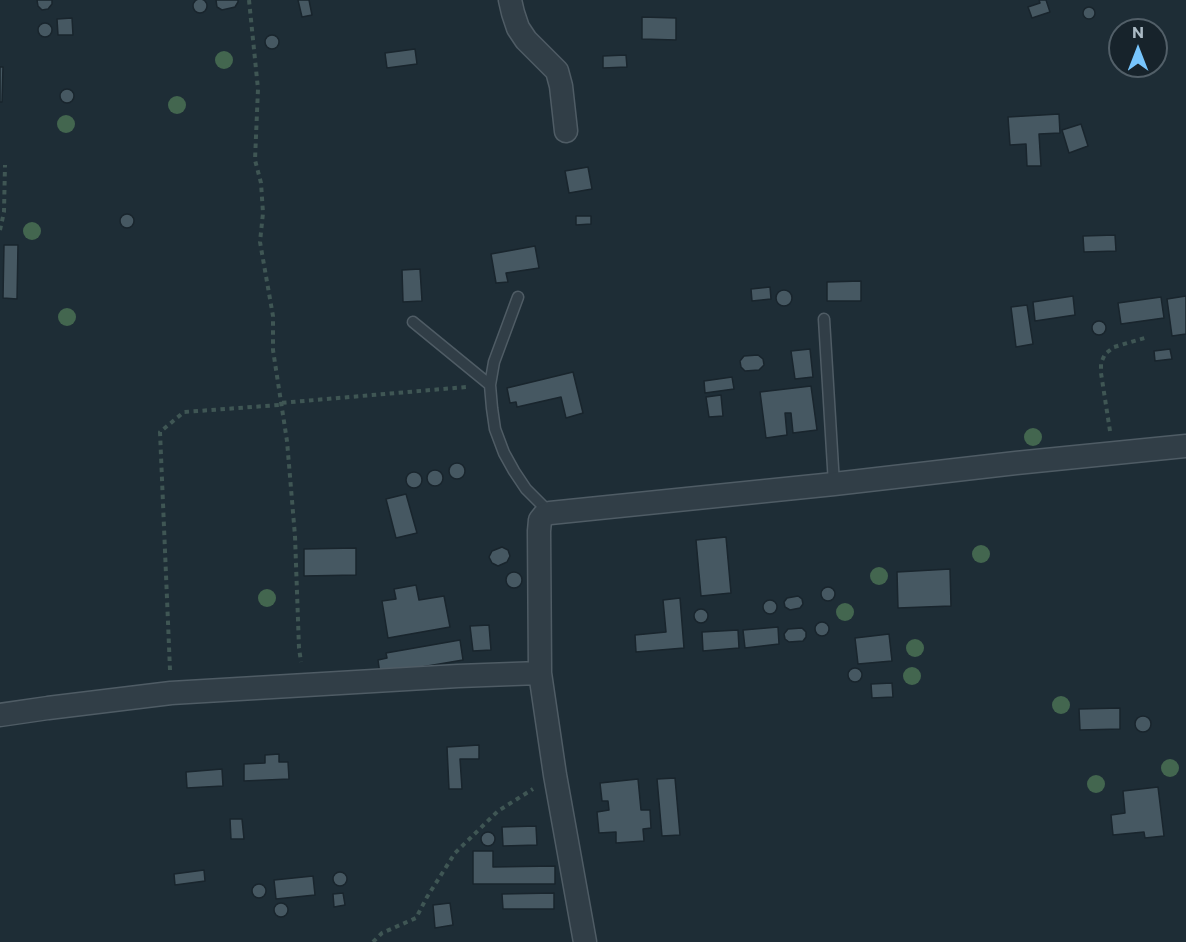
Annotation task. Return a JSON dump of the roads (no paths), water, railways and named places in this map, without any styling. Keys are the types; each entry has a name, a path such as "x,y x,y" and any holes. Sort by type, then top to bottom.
{"street":[{"path":"510,0 518,28 526,40 557,71 566,131"},
{"path":"585,942 555,775 540,673 539,531 540,520 544,515 1186,446"},
{"path":"0,715 171,693 540,673"}],"lane":[{"path":"518,297 494,362 490,385 495,429 514,471 526,489 550,513"},
{"path":"824,319 834,484"},
{"path":"413,322 490,385"}]}
